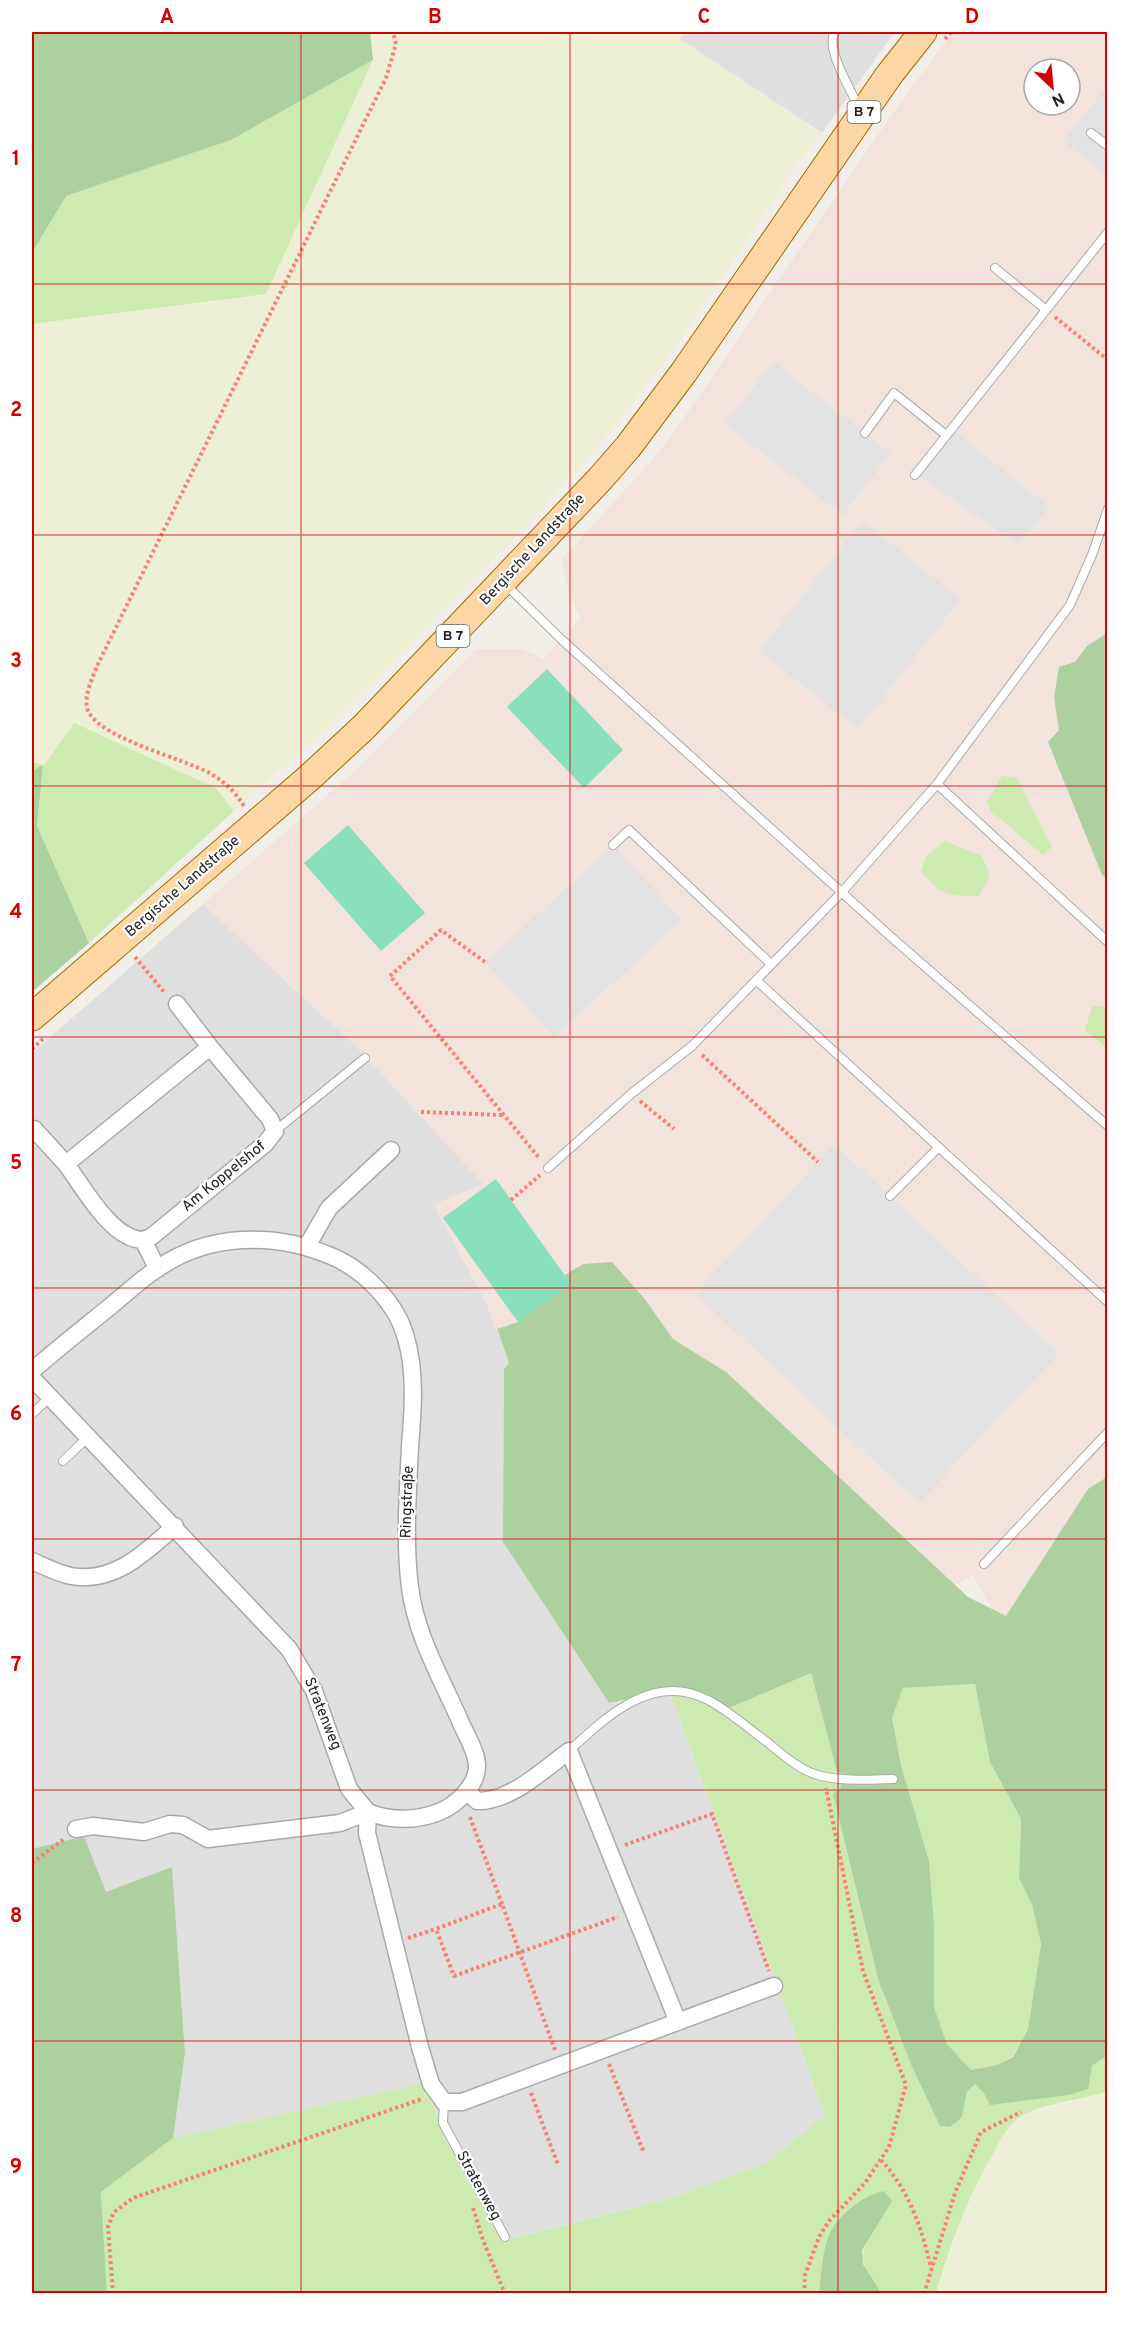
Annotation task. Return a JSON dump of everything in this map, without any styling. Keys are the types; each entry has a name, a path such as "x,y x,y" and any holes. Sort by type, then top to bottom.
{"main road":[{"name":"Bergische Landstraße","path":"32,1017 258,822 364,727 600,479 650,419 862,115 923,32"}],"street":[{"name":"Am Koppelshof","path":"143,1240 151,1237 265,1144 275,1131 270,1119 177,1004"},
{"path":"66,1164 210,1047"},
{"path":"34,1129 66,1164 118,1232 131,1240 143,1240 157,1268"},
{"path":"308,1246 328,1208 391,1149"},
{"name":"Ringstraße","path":"32,1371 157,1268 192,1250 244,1239 308,1246 343,1261 372,1283 406,1335 413,1386 405,1531 410,1588 421,1639 451,1701 477,1765 476,1775 462,1796"},
{"name":"Stratenweg","path":"32,1378 289,1648 314,1690 350,1789 368,1812 368,1833 420,2047 431,2084 440,2098"},
{"path":"32,1561 70,1576 101,1575 134,1561 175,1526"},
{"path":"76,1829 93,1826 144,1832 170,1824 183,1825 208,1839 340,1823 368,1812 380,1817 409,1818 436,1813 462,1796 477,1801 499,1797 526,1782 569,1751 678,2022"},
{"path":"440,2098 462,2102 774,1986"}],"lane":[{"path":"835,32 832,35 832,48 862,115"},
{"path":"1091,133 1107,146"},
{"path":"915,475 1107,232"},
{"path":"995,268 1045,309"},
{"path":"865,433 894,393 946,435"},
{"path":"548,1168 631,1094 692,1046 842,892 938,784 1070,605 1092,555 1107,509"},
{"path":"503,582 562,640 1107,1126"},
{"path":"938,784 1107,942"},
{"path":"613,845 629,830 771,964"},
{"path":"756,980 1107,1302"},
{"path":"275,1131 365,1058"},
{"path":"890,1196 938,1148"},
{"path":"32,1414 50,1397"},
{"path":"984,1564 1107,1432"},
{"path":"63,1461 89,1436"},
{"path":"569,1751 610,1714 633,1700 672,1691 694,1694 707,1699 792,1763 823,1776 862,1780 893,1779"},
{"name":"Stratenweg","path":"440,2098 442,2123 505,2237"}],"path":[{"path":"258,822 233,790 210,773 159,754 98,723 87,709 88,692 98,664 386,78 396,44 393,32"},
{"path":"1045,309 1107,360"},
{"path":"485,962 441,930 390,976 502,1115 530,1146"},
{"path":"136,958 175,1005 177,1004"},
{"path":"692,1046 818,1162"},
{"path":"631,1094 674,1129"},
{"path":"421,1112 502,1115"},
{"path":"511,1200 548,1168"},
{"path":"804,2294 805,2276 819,2236 881,2160 896,2128 906,2085 863,1971 823,1776"},
{"path":"462,1796 560,2065"},
{"path":"608,1852 712,1814 774,1986"},
{"path":"32,1863 76,1829"},
{"path":"394,1942 502,1904"},
{"path":"436,1929 454,1976 633,1912"},
{"path":"604,2049 644,2153"},
{"path":"525,2078 558,2164"},
{"path":"113,2294 108,2227 114,2212 134,2198 440,2098"},
{"path":"924,2294 955,2193 981,2132 1022,2112"},
{"path":"881,2160 895,2175 912,2205 931,2269"},
{"path":"474,2180 472,2211 506,2294"}],"shaded area":[{"path":"685,32 895,32 822,133 680,39"},
{"path":"953,32 1107,32 1108,1730 1076,1762 973,1575 857,1644 509,1363 487,1304 434,1205 483,1184 358,1048 203,904 363,764 476,649 523,649 543,659 581,618 569,596 562,559 654,458 686,415 899,104"},
{"path":"1104,90 1107,92 1107,176 1063,141"},
{"path":"774,362 891,453 843,515 724,424"},
{"path":"951,428 1049,507 1018,545 916,474"},
{"path":"862,521 961,599 858,729 759,651"},
{"path":"613,845 682,920 554,1037 485,962"},
{"path":"203,904 358,1048 484,1184 434,1205 487,1304 509,1363 504,1369 503,1542 609,1703 670,1693 825,2115 766,2163 668,2199 501,2241 444,2137 425,2083 173,2138 185,2053 172,1867 106,1892 84,1836 32,1849 32,1053"},
{"path":"834,1144 1059,1353 919,1503 695,1294"}],"green space":[{"path":"32,32 370,32 373,60 231,140 66,196 32,253"},
{"path":"370,32 685,32 680,39 822,133 801,159 673,351 591,455 510,543 328,726 234,811 216,788 32,762 32,324 266,294 373,60"},
{"path":"373,60 266,294 32,324 32,253 66,196 231,140"},
{"path":"1107,633 1107,879 1102,875 1048,742 1059,730 1054,697 1059,667 1075,662 1087,646"},
{"path":"547,669 623,750 584,788 507,707"},
{"path":"74,723 216,788 234,811 89,943 37,826 43,766 32,771 32,762 44,765"},
{"path":"43,765 37,826 89,943 32,992 32,771"},
{"path":"1002,776 1016,777 1052,847 1043,855 991,811 987,802"},
{"path":"348,825 425,913 381,951 304,863"},
{"path":"945,841 982,856 990,875 979,896 947,893 934,886 921,872 926,856"},
{"path":"1092,1006 1107,1007 1107,1048 1085,1030"},
{"path":"496,1179 571,1284 518,1322 443,1218"},
{"path":"612,1262 644,1298 673,1339 726,1372 968,1597 1006,1616 1088,1489 1107,1477 1108,2055 1092,2066 1088,2089 1069,2095 990,2105 984,2093 975,2084 967,2092 962,2117 950,2127 940,2126 912,2067 878,1979 833,1794 841,1787 811,1673 729,1708 696,1694 678,1690 654,1691 609,1703 503,1542 504,1369 509,1363 497,1329 518,1322 570,1284 565,1275 583,1264","holes":["975,1684 990,1762 1021,1819 1019,1878 1032,1905 1041,1944 1028,2029 1013,2057 997,2065 971,2070 947,2044 934,2007 934,1925 929,1861 901,1765 892,1718 903,1688"]},
{"path":"811,1673 841,1787 833,1795 878,1979 912,2067 940,2126 962,2117 967,2092 975,2084 984,2093 1092,2066 1107,2055 1107,2092 1029,2112 1015,2121 1008,2129 967,2205 953,2239 936,2293 881,2293 868,2273 863,2260 869,2238 822,2265 819,2293 107,2293 101,2192 173,2138 425,2083 444,2137 502,2241 668,2199 766,2163 825,2115 670,1693 729,1708"},
{"path":"975,1684 990,1762 1021,1819 1019,1878 1032,1905 1041,1944 1028,2029 1013,2056 997,2065 971,2070 947,2044 934,2007 934,1925 929,1861 901,1765 892,1718 903,1688"},
{"path":"84,1836 106,1892 172,1867 185,2053 173,2138 101,2192 107,2293 32,2293 32,1849"},
{"path":"1107,2092 1107,2293 936,2294 949,2246 970,2194 1007,2129 1019,2118 1032,2112"},
{"path":"884,2191 892,2201 862,2250 863,2264 881,2293 819,2293 825,2247 834,2226 860,2201"}]}
